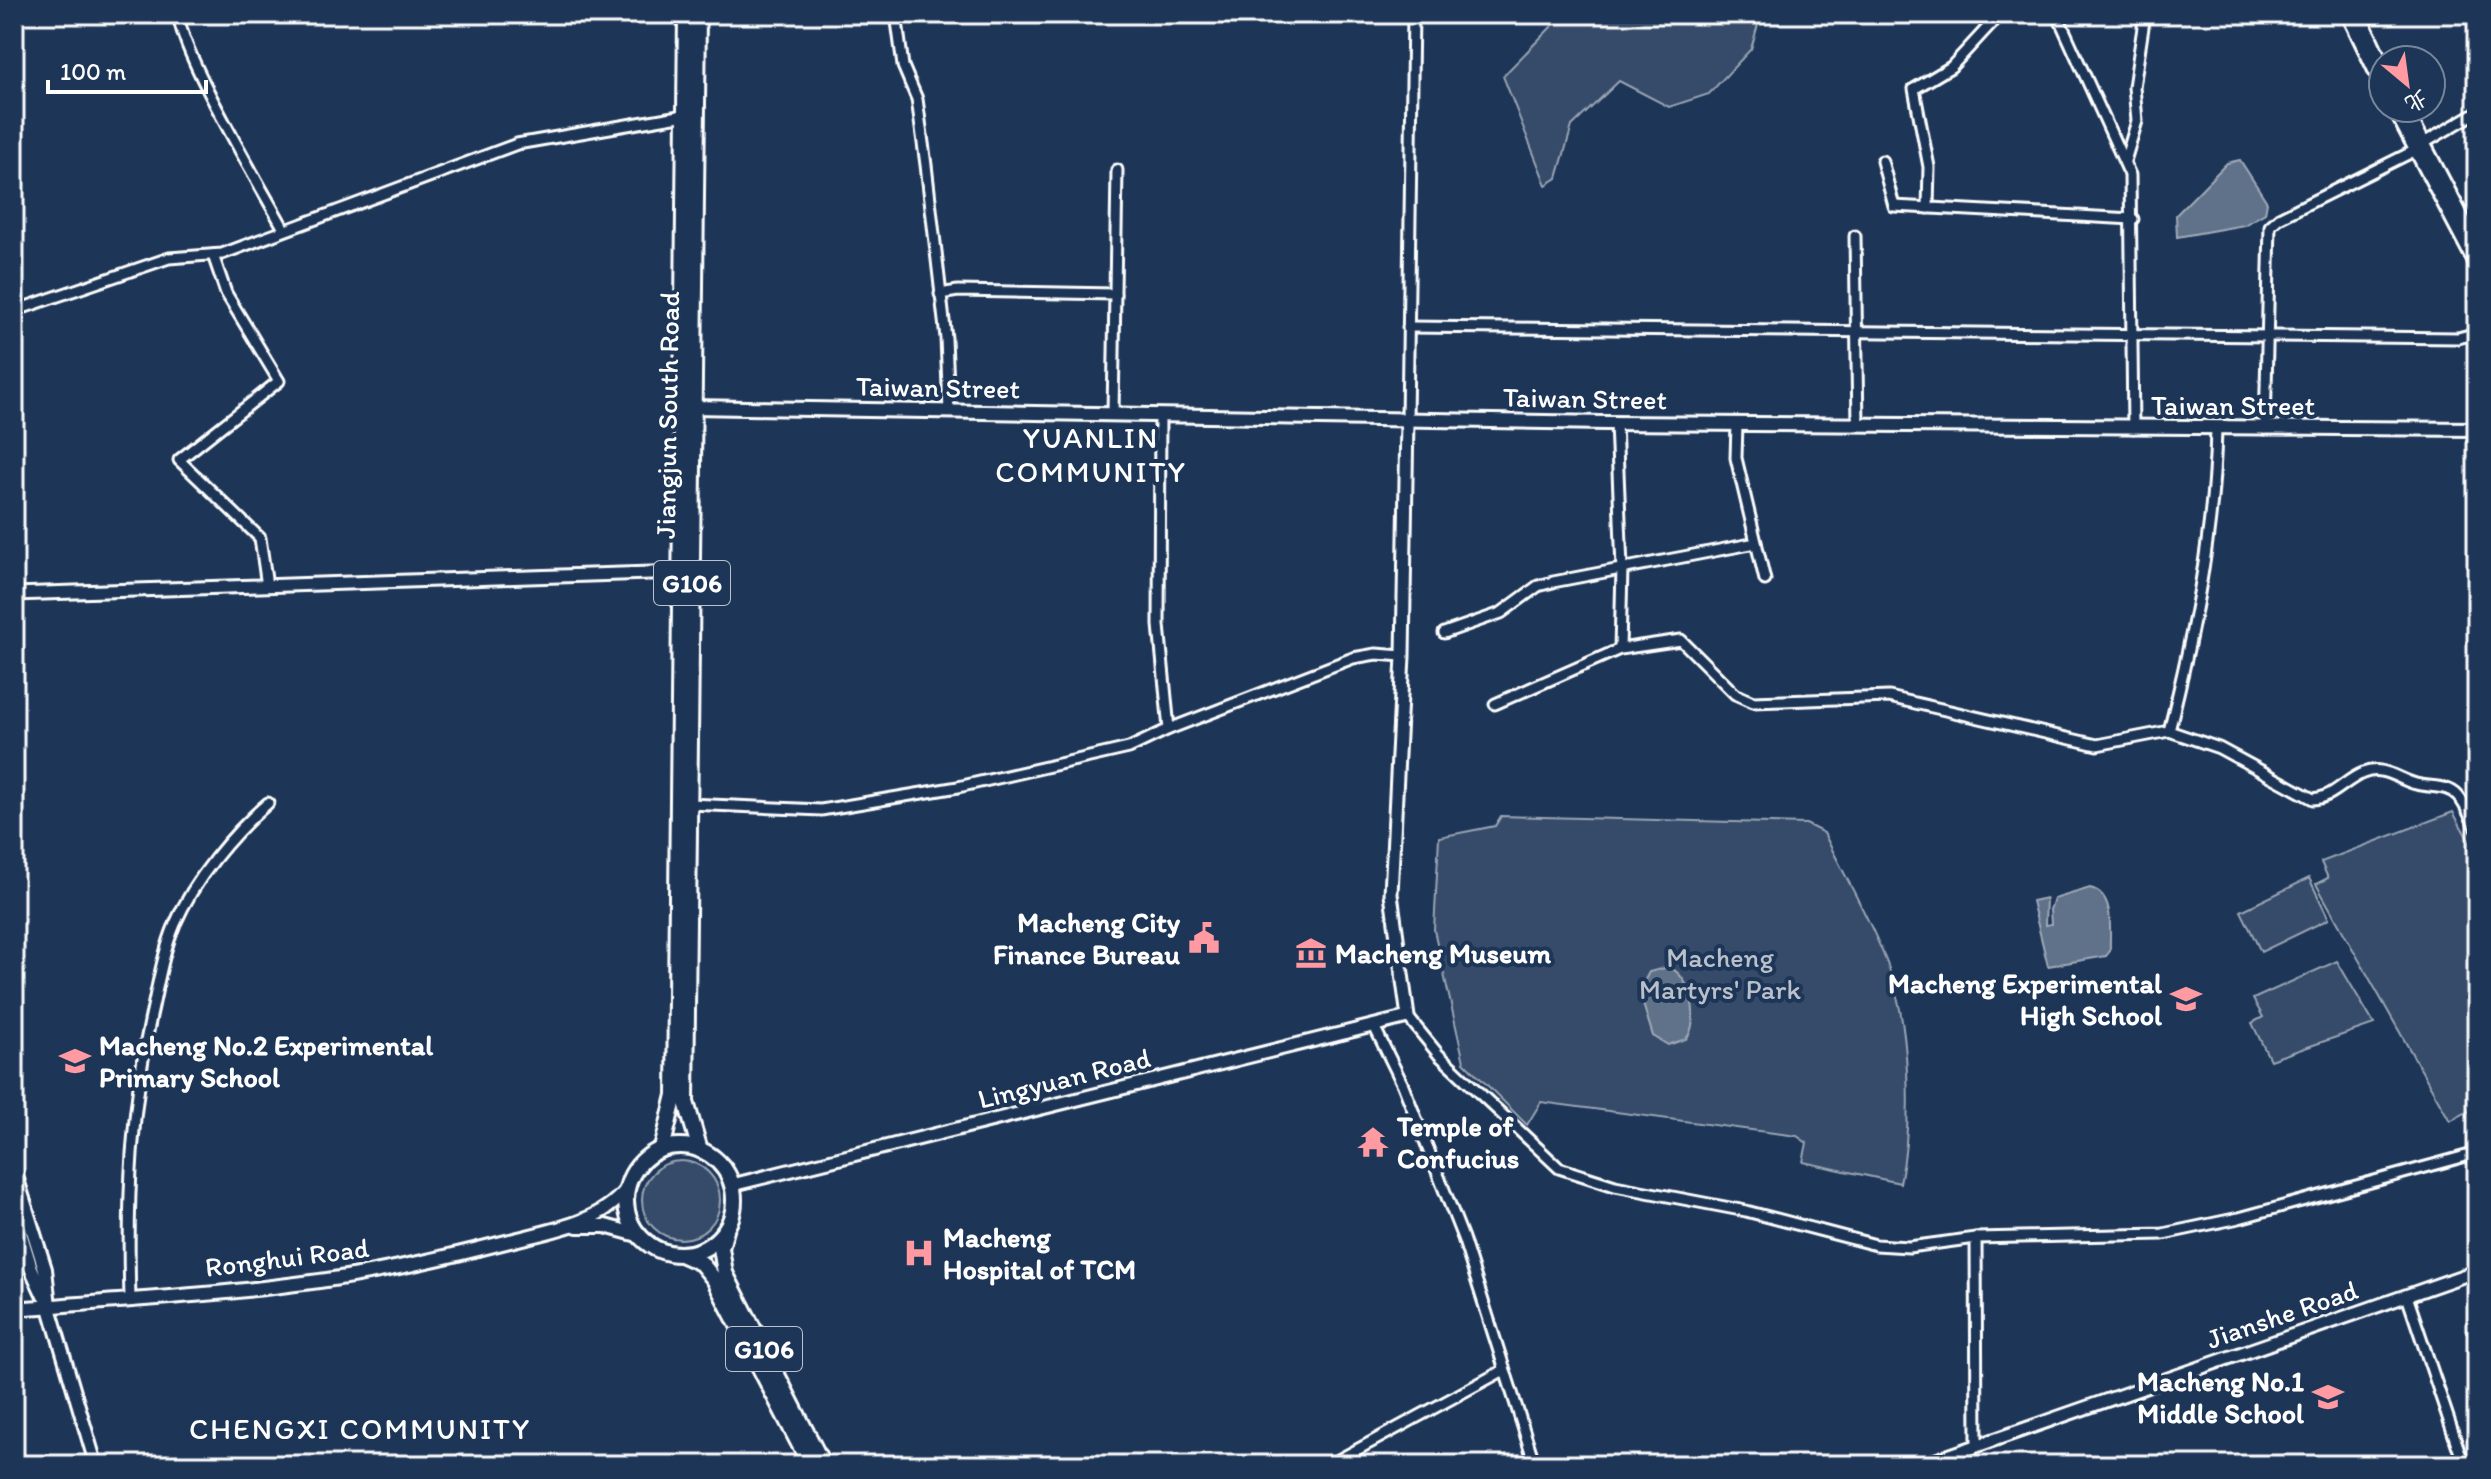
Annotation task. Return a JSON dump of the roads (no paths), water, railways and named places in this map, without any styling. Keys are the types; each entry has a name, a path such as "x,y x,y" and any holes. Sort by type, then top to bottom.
{"highway":[{"name":"Jiangjun South Road","path":"662,1149 675,1095 686,14"},
{"name":"Jiangjun South Road","path":"698,14 686,1102 700,1150"},
{"path":"638,1235 626,1211 626,1190 638,1165 662,1149 681,1146 700,1150"},
{"name":"G106","path":"700,1150 717,1160 732,1185 734,1203 721,1248 725,1273 823,1465"},
{"path":"678,1255 705,1248 726,1230"},
{"name":"G106","path":"638,1235 652,1247 701,1263 714,1279 810,1465"}],"main road":[{"path":"2348,14 2367,54"},
{"path":"2359,14 2373,44"},
{"path":"2405,124 2477,246"},
{"path":"2411,124 2477,266"},
{"name":"Taiwan Street","path":"693,407 1616,423 2477,429"},
{"path":"14,1170 45,1269 49,1306"},
{"path":"562,1227 600,1214 626,1190"},
{"path":"14,1213 31,1268 49,1306"},
{"path":"562,1227 605,1226 638,1235"},
{"name":"Ronghui Road","path":"14,1309 328,1280 443,1258 562,1227"}],"street":[{"path":"179,14 182,33 214,99 284,229"},
{"path":"896,14 903,66 917,99 940,294 949,412"},
{"path":"1413,14 1403,656 1391,894 1408,1017 1439,1055 1550,1162 1569,1172 1627,1188 1746,1211 1876,1245 1937,1246 1976,1238 2163,1234 2194,1229 2477,1153"},
{"path":"1928,208 1929,167 1914,89 1951,67 2000,14"},
{"path":"2057,14 2125,161 2132,187 2133,428"},
{"path":"2125,161 2137,121 2134,87 2145,14"},
{"path":"2265,429 2270,226 2279,218 2420,146 2477,112"},
{"path":"14,311 169,258 213,255 517,144 685,115"},
{"path":"1882,161 1894,206 2133,219"},
{"path":"1113,414 1117,170"},
{"path":"1855,236 1858,425"},
{"path":"213,255 226,293 279,381 179,460 260,538 267,586"},
{"path":"940,294 958,291 1115,294"},
{"path":"1408,327 2458,338 2477,333"},
{"path":"1160,415 1159,625 1169,729"},
{"path":"1616,423 1622,568 1620,649"},
{"path":"1737,424 1736,458 1765,580"},
{"path":"2169,731 2197,615 2215,492 2216,429"},
{"path":"1444,633 1501,613 1538,586 1756,543"},
{"path":"14,594 681,572"},
{"path":"1495,704 1620,649 1681,640 1735,694 1753,702 1889,697 2097,745 2169,731 2219,748 2313,799 2325,797 2368,771 2382,771 2419,785 2443,787 2460,798 2477,829"},
{"path":"689,804 788,811 854,806 958,787 1129,748 1169,729 1353,658 1376,654 1403,656"},
{"path":"130,1299 127,1212 133,1112 167,945 187,903 217,860 246,822 268,803"},
{"name":"Lingyuan Road","path":"732,1185 1408,1017"},
{"path":"1374,1026 1403,1085 1463,1238 1535,1465"},
{"path":"1976,1238 1977,1446"},
{"name":"Jianshe Road","path":"1922,1465 2477,1271"},
{"path":"2407,1296 2464,1465"},
{"path":"49,1306 96,1465"},
{"path":"1329,1465 1504,1370"}],"place":[{"name":"Macheng City Finance Bureau","path":"1204,938"},
{"name":"Macheng Museum","path":"1311,953"},
{"name":"Macheng Experimental High School","path":"2186,999"},
{"name":"Macheng No.2 Experimental Primary School","path":"75,1061"},
{"name":"Temple of Confucius","path":"1373,1142"},
{"name":"Macheng Hospital of TCM","path":"919,1253"},
{"name":"Macheng No.1 Middle School","path":"2328,1397"}],"district":[{"name":"YUANLIN COMMUNITY","path":"1091,454"},
{"name":"CHENGXI COMMUNITY","path":"360,1428"}],"park label":[{"name":"Macheng Martyrs' Park","path":"1720,973"}]}
